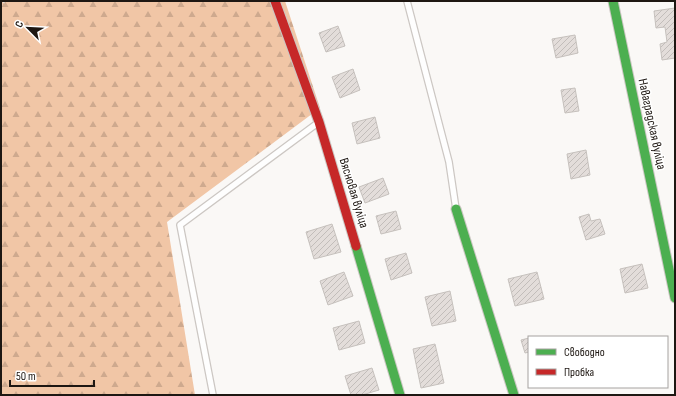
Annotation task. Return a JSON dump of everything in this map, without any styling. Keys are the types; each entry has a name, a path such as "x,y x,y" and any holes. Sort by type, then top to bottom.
{"street":[{"name":"Вясновая вуліца","path":"275,1 319,122 400,395"},
{"name":"Наваградская вуліца","path":"613,1 675,298"},
{"path":"456,209 514,395"}],"lane":[{"path":"407,1 449,162 456,209"},
{"path":"213,395 180,225 319,122"}],"path":[{"path":"1,6 4,1"}],"green space":[{"path":"1,1 285,1 320,108 167,222 195,395 1,395"}],"building":[{"path":"675,8 675,58 662,60 660,44 667,42 665,27 656,28 654,11"},
{"path":"338,26 345,46 326,52 319,33"},
{"path":"575,35 578,53 556,58 552,39"},
{"path":"353,69 360,90 340,98 332,77"},
{"path":"575,88 579,111 565,113 561,90"},
{"path":"375,117 380,138 357,144 352,123"},
{"path":"586,150 590,175 571,179 567,154"},
{"path":"383,178 389,194 365,203 359,187"},
{"path":"396,211 401,229 381,234 376,216"},
{"path":"589,214 591,221 600,219 605,234 586,240 579,217"},
{"path":"332,224 341,252 314,259 306,232"},
{"path":"406,253 412,273 391,280 385,259"},
{"path":"642,264 648,288 625,293 620,269"},
{"path":"344,272 353,296 328,305 320,281"},
{"path":"537,272 544,299 515,306 508,279"},
{"path":"450,291 456,321 432,326 425,297"},
{"path":"359,321 365,343 339,350 333,328"},
{"path":"528,338 528,352 525,353 521,340"},
{"path":"435,344 444,383 421,388 413,349"},
{"path":"372,368 379,390 362,395 351,395 345,376"}],"traffic: fast":[{"path":"613,1 675,298"},
{"path":"456,209 514,395"},
{"path":"356,246 400,395"}],"traffic: jam":[{"path":"275,1 319,122 356,246"}]}
